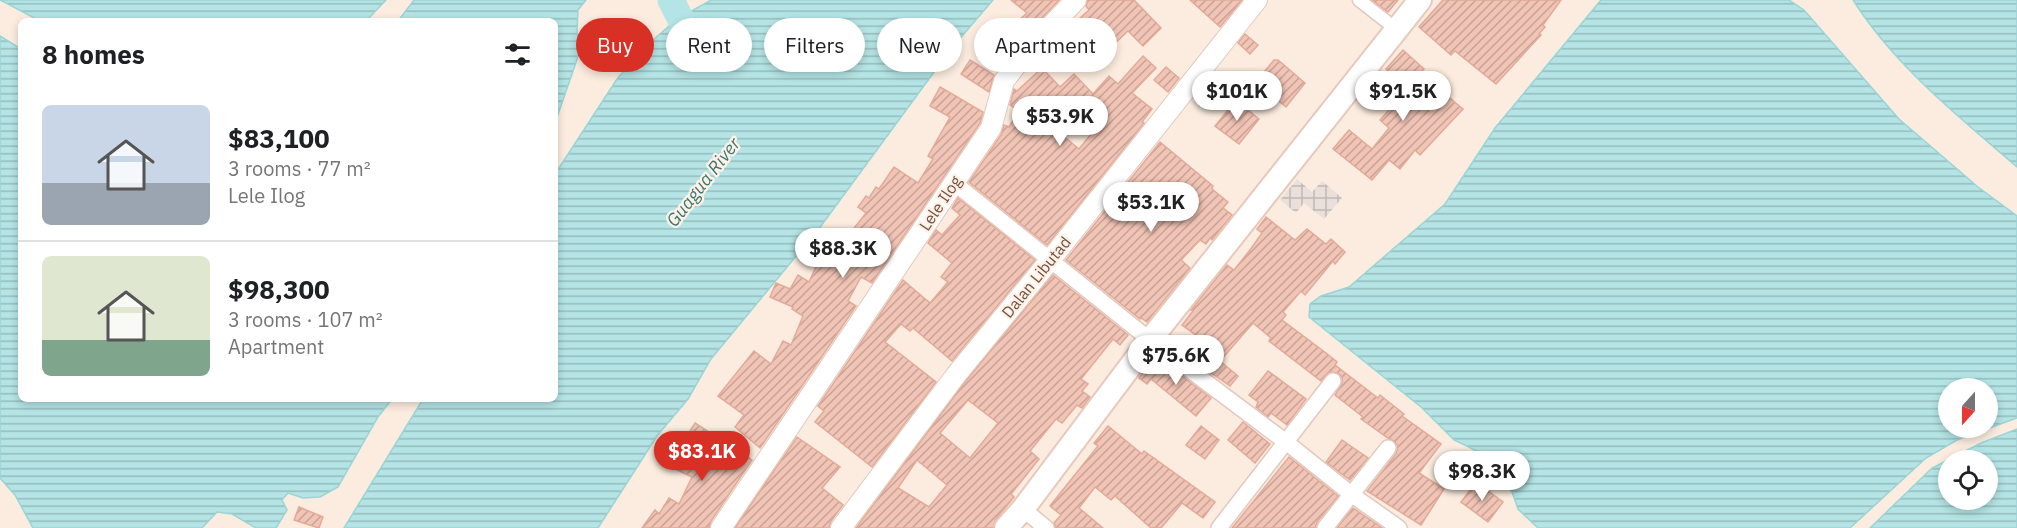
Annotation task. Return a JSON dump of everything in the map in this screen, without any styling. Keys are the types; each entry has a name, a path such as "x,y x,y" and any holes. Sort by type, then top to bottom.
{"main road":[{"path":"1006,528 1023,509 1150,340 1420,0"}],"street":[{"name":"Lele Ilog","path":"721,528 991,128 1004,81 1031,46 1076,0"},
{"name":"Dalan Libutad","path":"842,528 956,375 1257,0"},
{"path":"1359,0 1395,29"},
{"path":"953,182 1150,340 1398,528"},
{"path":"1219,528 1333,381"},
{"path":"1325,528 1388,448"},
{"path":"1023,509 1046,528"}],"shaded area":[{"path":"1297,179 1312,192 1322,181 1342,198 1324,219 1304,203 1296,213 1280,200"}],"water":[{"path":"0,0 386,0 369,18 34,18"},
{"path":"414,0 586,0 578,10 576,18 576,63 558,114 558,18 400,18"},
{"name":"Guagua River","path":"711,0 993,0 978,18 974,18 974,22 962,36 962,18 877,18 877,72 934,72 821,226 711,359 688,399 657,436 598,528 344,528 421,402 558,402 558,169 623,72 654,72 654,39 666,29 666,72 752,72 752,18 679,18"},
{"path":"1601,0 1789,0 1804,10 1899,119 1978,187 2017,216 2017,418 1998,425 1998,378 1938,378 1938,438 1962,438 1926,458 1850,528 1538,528 1518,509 1512,492 1482,467 1484,457 1481,453 1454,440 1421,407 1309,317 1310,304 1321,296 1349,287 1445,204 1495,128"},
{"path":"1853,0 2017,0 2017,167 1950,109 1908,68 1888,47"},
{"path":"0,36 18,47 18,402 390,402 378,417 338,487 320,497 303,498 288,493 282,500 287,510 276,528 256,528 232,514 217,512 202,528 33,528 15,495 0,478"},
{"path":"2017,429 2017,528 1870,528 1932,468 1938,465 1938,510 1998,510 1998,450 1967,450"}],"building":[{"path":"1011,0 1059,0 1042,18 1021,18 1027,13"},
{"path":"1088,0 1134,0 1161,28 1143,46 1128,31 1117,41 1117,18 1080,18 1089,10 1086,6"},
{"path":"1190,0 1242,0 1220,27"},
{"path":"1372,0 1398,0 1388,12"},
{"path":"1443,0 1561,0 1543,25 1545,27 1539,34 1541,35 1496,84 1455,51 1451,55 1419,27"},
{"path":"1245,34 1258,45 1250,54 1238,43"},
{"path":"1403,50 1424,69 1420,73 1463,109 1420,155 1415,150 1400,169 1389,160 1372,180 1333,149 1349,130 1372,149 1389,128 1380,120 1408,89 1386,69"},
{"path":"1143,56 1156,68 1132,93 1152,109 1142,122 1144,123 1047,245 969,182 1001,135 1004,125 1009,127 1019,111 1010,105 1014,89 1017,91 1038,72 1046,72 1060,87 1074,74 1093,94 1109,76 1118,84","holes":["1089,103 1104,118 1079,149 1061,134 1066,128 1064,126"]},
{"path":"970,60 974,62 974,72 989,72 994,75 989,92 961,74"},
{"path":"1274,60 1278,60 1305,83 1286,107 1256,82"},
{"path":"1166,67 1179,78 1168,92 1154,80"},
{"path":"940,87 983,112 980,123 872,283 861,277 848,301 856,306 760,448 735,427 744,415 718,396 754,351 771,364 783,341 791,345 803,316 792,309 793,307 770,297 776,283 790,289 798,275 809,282 821,256 824,257 834,242 840,246 866,213 858,207 866,196 869,198 876,187 879,189 894,167 918,183 933,159 928,156 950,117 930,106"},
{"path":"1236,100 1259,119 1239,144 1215,126"},
{"path":"1160,142 1213,186 1212,189 1228,202 1223,208 1232,215 1212,240 1210,238 1206,244 1200,240 1181,260 1190,268 1147,322 1140,319 1066,260"},
{"path":"958,198 1035,260 952,361 913,328 910,331 901,324 885,342 936,382 872,467 815,422 824,411 818,406 903,280 930,303 948,282 941,277 952,263 928,243 936,230 942,235 960,215 952,208"},
{"path":"1266,217 1295,240 1307,229 1326,244 1331,239 1345,252 1335,264 1333,261 1305,295 1301,291 1283,312 1286,315 1282,320 1337,362 1335,365 1378,398 1380,395 1404,414 1402,416 1441,444 1419,473 1444,489 1421,525 1367,491 1396,454 1398,446 1361,419 1363,417 1335,395 1342,383 1342,377 1338,373 1329,372 1321,381 1269,341 1271,338 1253,323 1220,361 1238,376 1230,386 1183,353 1197,336 1182,325 1193,311 1191,310 1227,265 1234,270 1262,233 1257,229"},
{"path":"1053,275 1128,335 1120,345 1113,339 1081,379 1088,384 1082,391 1090,397 1082,408 1077,405 1062,423 1056,419 1030,451 1039,459 1011,494 1014,497 996,519 993,528 856,528 965,382","holes":["968,400 998,423 970,458 940,433","917,460 947,485 929,507 898,488"]},
{"path":"1154,358 1168,369 1170,367 1211,398 1196,416 1151,379 1147,384 1139,378"},
{"path":"1268,371 1306,399 1287,425 1271,413 1268,417 1256,407 1258,402 1249,395"},
{"path":"1243,422 1270,444 1255,463 1228,440"},
{"path":"695,423 752,460 711,521 709,528 642,528 655,510 659,514 669,498 679,504 692,477 677,470 690,443 685,439"},
{"path":"1108,426 1142,454 1144,451 1215,502 1203,518 1182,503 1161,528 1151,528 1115,496 1111,500 1095,487 1079,508 1103,528 1056,528 1054,523 1061,515 1050,506 1098,446 1094,443"},
{"path":"1201,426 1219,440 1205,459 1186,445"},
{"path":"797,437 840,467 822,488 843,505 831,521 829,528 735,528"},
{"path":"1342,440 1368,458 1350,480 1326,462"},
{"path":"1289,457 1338,496 1317,522 1315,528 1232,528"},
{"path":"1476,482 1503,502 1488,522 1461,502"},
{"path":"299,507 323,517 319,528 294,520"},
{"path":"1353,508 1382,528 1337,528"}],"waterway":[{"path":"671,0 680,18"}]}
